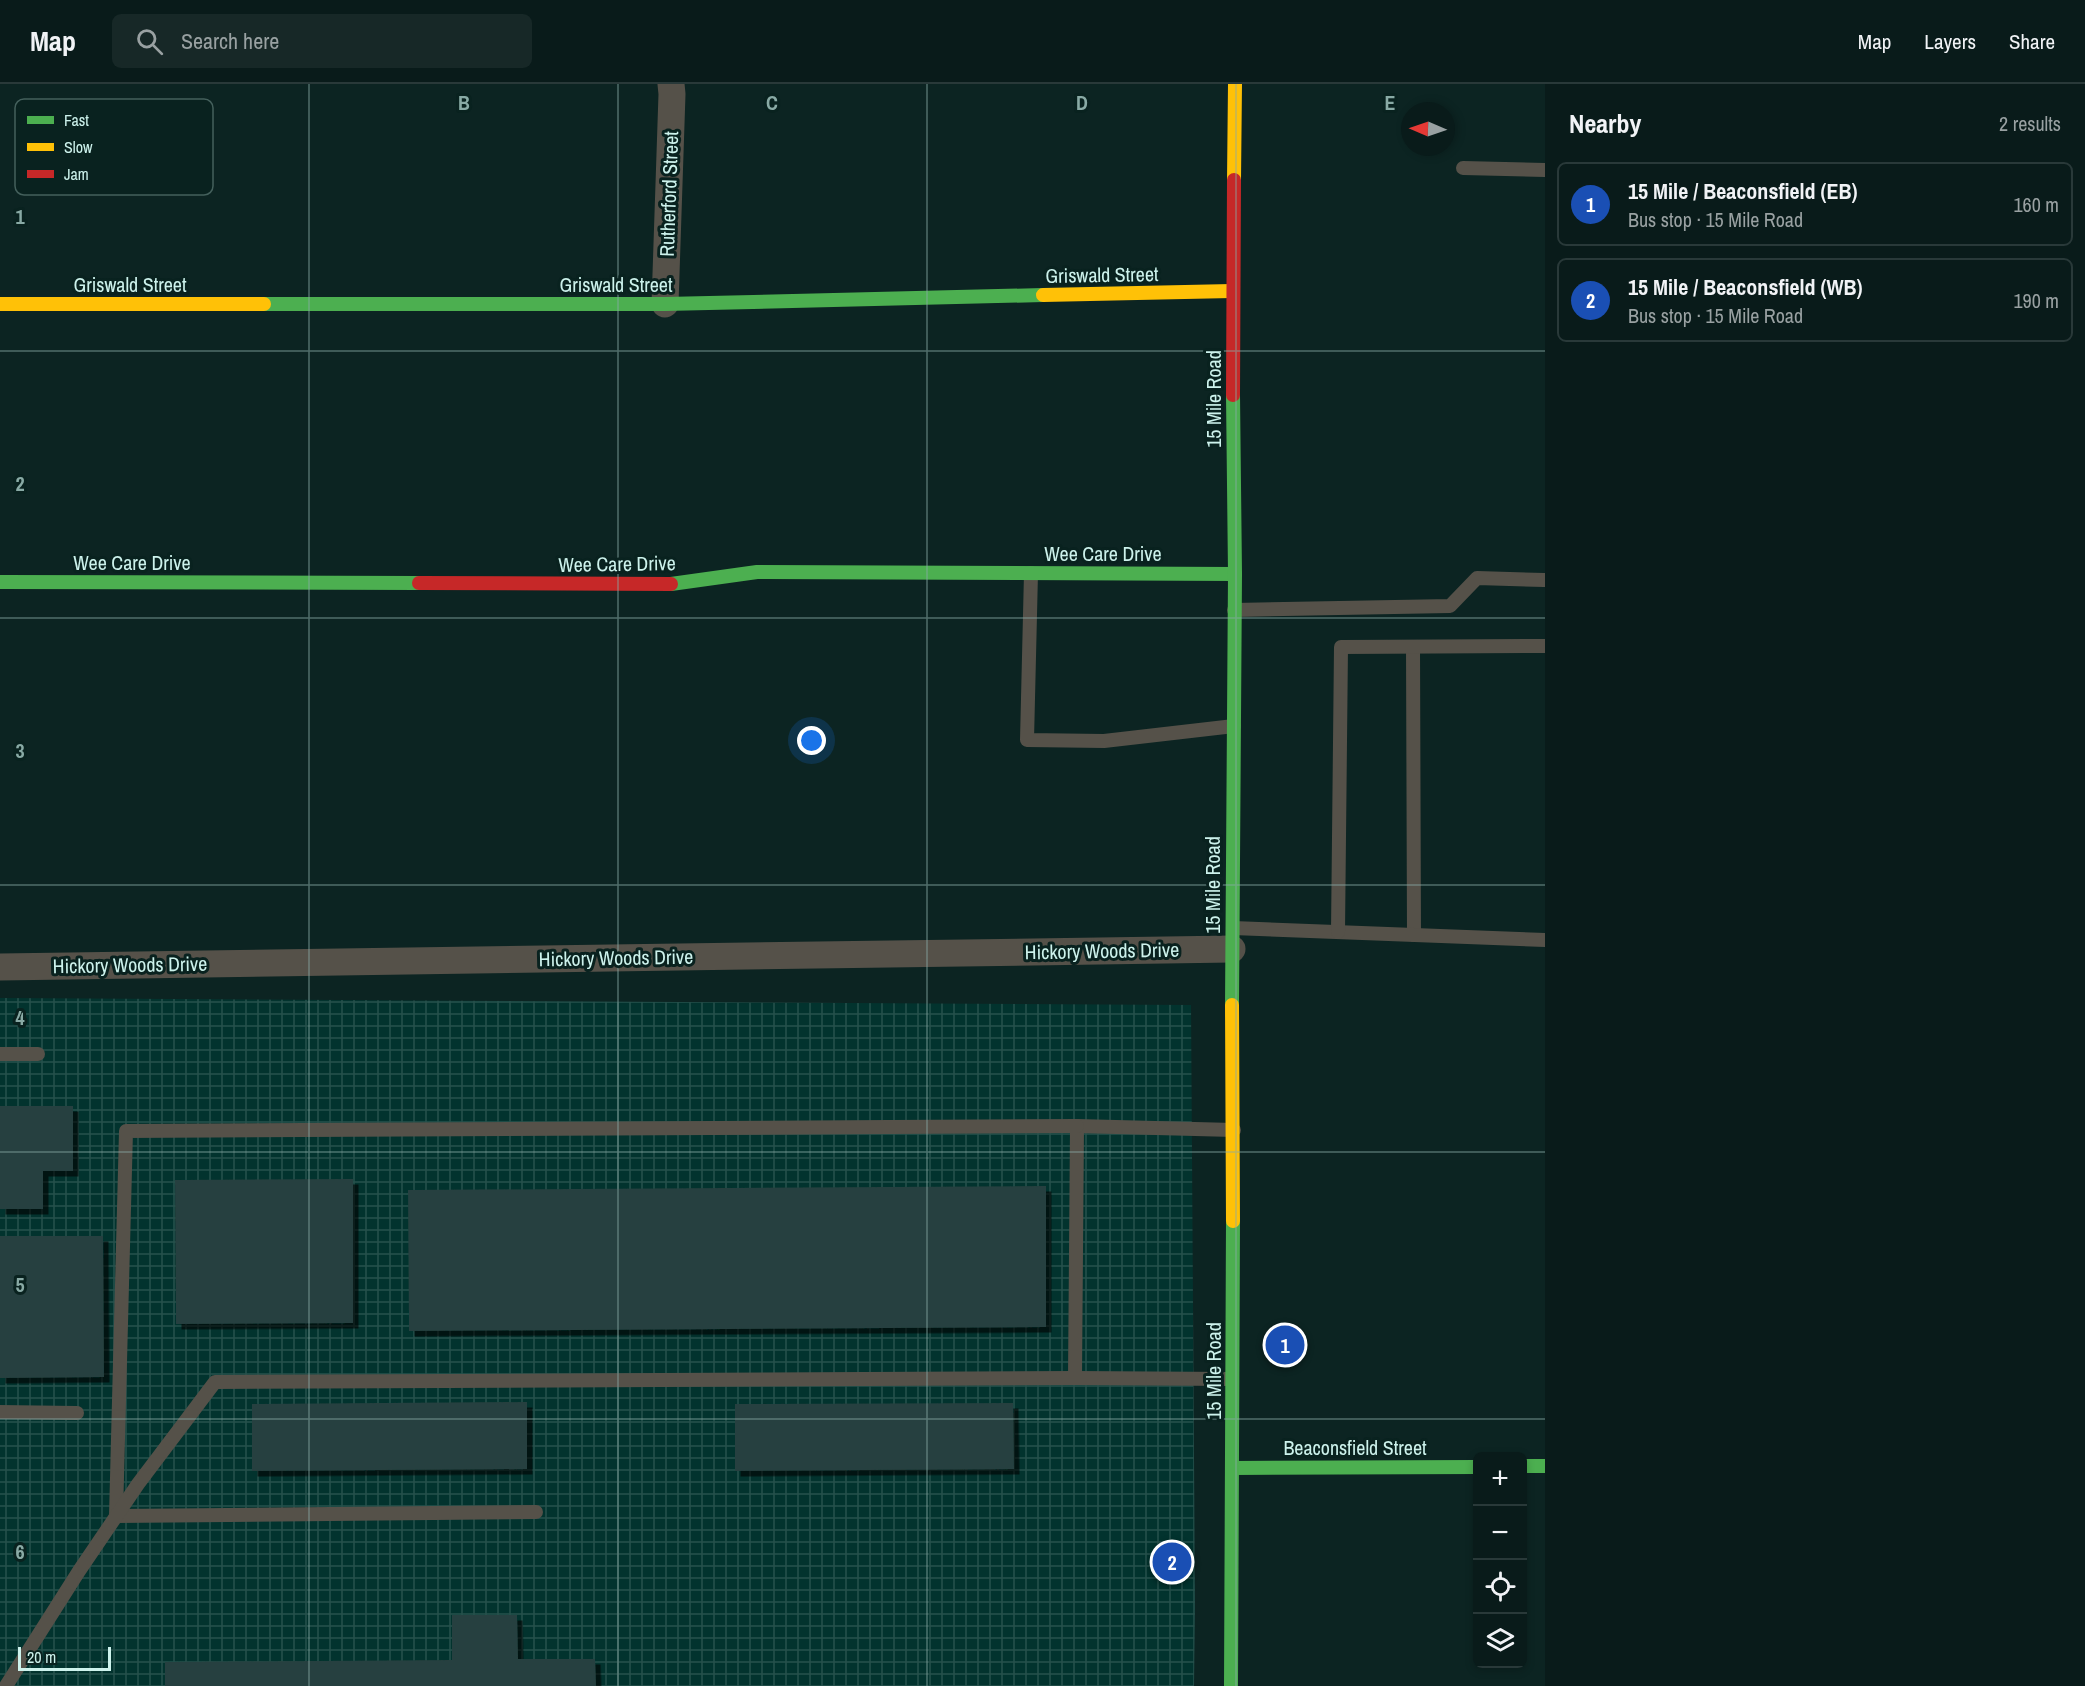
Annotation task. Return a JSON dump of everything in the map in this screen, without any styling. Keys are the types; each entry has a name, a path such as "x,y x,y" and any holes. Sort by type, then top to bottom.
{"street":[{"name":"Rutherford Street","path":"665,304 671,84"},
{"name":"15 Mile Road","path":"1231,1686 1235,84"},
{"name":"Griswald Street","path":"0,304 665,304 1233,291"},
{"name":"Wee Care Drive","path":"0,582 674,584 757,572 1234,574"},
{"name":"Hickory Woods Drive","path":"0,967 1232,939"},
{"path":"1527,1466 1545,1466"},
{"name":"Beaconsfield Street","path":"1233,1468 1473,1467"}],"lane":[{"path":"1463,168 1545,170"},
{"path":"1031,573 1027,740 1104,741 1234,726"},
{"path":"1234,610 1450,606 1477,578 1544,580"},
{"path":"1413,646 1414,935"},
{"path":"1338,932 1341,647 1545,646"},
{"path":"1232,939 1338,932 1545,940"},
{"path":"0,1053 38,1054"},
{"path":"1075,1377 1077,1126"},
{"path":"116,1516 126,1131 1077,1126 1234,1130"},
{"path":"6,1686 116,1516 215,1382 1075,1377 1233,1379"},
{"path":"0,1412 77,1413"},
{"path":"116,1516 536,1512"}],"shaded area":[{"path":"0,998 1191,1005 1194,1686 0,1686"}],"building":[{"path":"0,1106 73,1106 73,1171 43,1171 43,1209 0,1209"},
{"path":"353,1179 353,1323 176,1324 175,1180"},
{"path":"1046,1186 1046,1327 409,1331 408,1190"},
{"path":"0,1236 103,1236 104,1377 0,1378"},
{"path":"527,1402 527,1469 252,1471 252,1404"},
{"path":"1013,1403 1014,1469 735,1471 735,1404"},
{"path":"452,1615 517,1615 518,1659 595,1659 596,1686 165,1686 165,1662 452,1660"}],"traffic: fast":[{"path":"264,304 665,304 1043,295"},
{"path":"1232,1005 1235,574 1233,395"},
{"path":"671,584 757,572 1235,574"},
{"path":"0,582 419,583"},
{"path":"1231,1686 1233,1221"},
{"path":"1527,1466 1545,1466"},
{"path":"1233,1468 1473,1467"}],"traffic: slow":[{"path":"1234,180 1235,84"},
{"path":"1043,295 1232,291"},
{"path":"0,304 264,304"},
{"path":"1232,1005 1233,1221"}],"traffic: jam":[{"path":"1233,395 1234,180"},
{"path":"419,583 671,584"}],"place":[{"name":"15 Mile / Beaconsfield (EB)","path":"1285,1345"},
{"name":"15 Mile / Beaconsfield (WB)","path":"1172,1562"}]}
